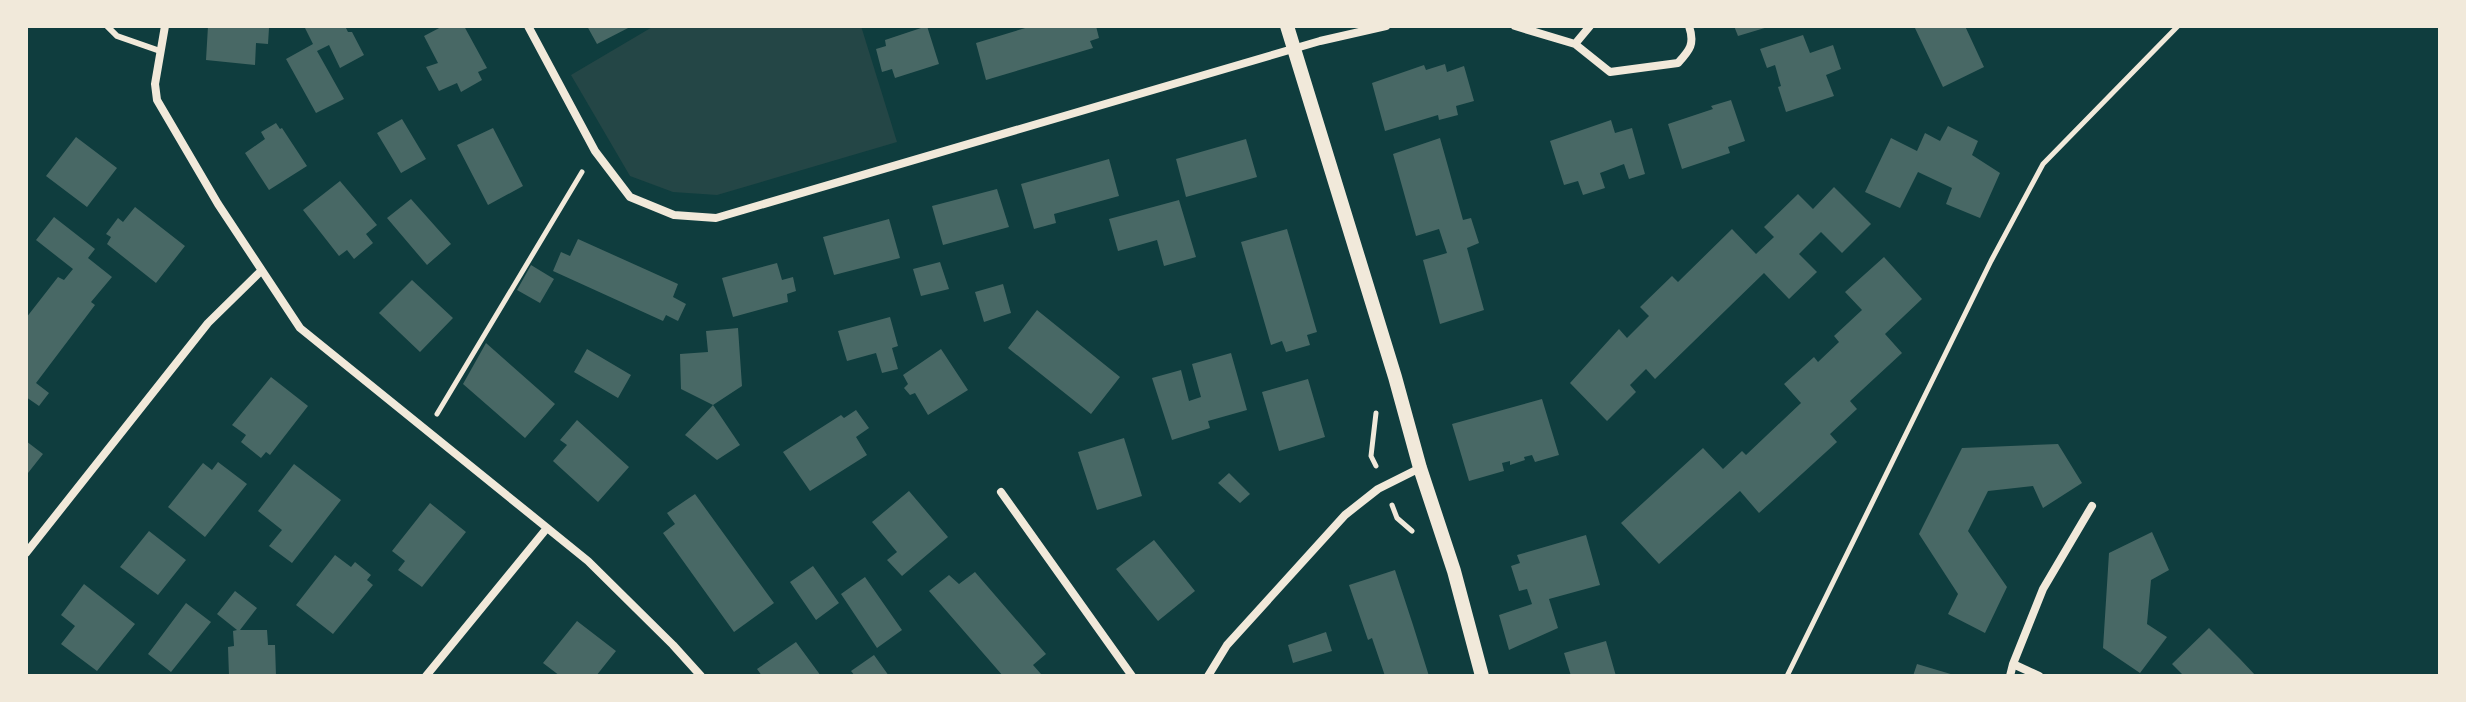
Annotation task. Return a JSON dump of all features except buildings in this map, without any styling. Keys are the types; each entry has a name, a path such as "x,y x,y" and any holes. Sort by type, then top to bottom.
{"street":[{"path":"165,26 155,84 157,100 261,271 300,328 588,561 701,676"},
{"path":"528,26 595,151 630,197 674,215 716,218 1294,49 1386,26"},
{"path":"1287,26 1454,571 1482,676"},
{"path":"1515,26 1575,44 1610,72 1678,63 1688,52 1693,39 1689,26"},
{"path":"1575,44 1590,26"},
{"path":"26,553 208,323 261,271"},
{"path":"1208,676 1227,645 1345,515 1378,489 1420,468"},
{"path":"1001,492 1132,676"},
{"path":"2010,676 2043,589 2092,506"},
{"path":"426,676 547,528"},
{"path":"2013,664 2039,676"}],"lane":[{"path":"107,26 117,36 160,51"}],"path":[{"path":"1787,676 1991,261 2043,164 2178,26"},
{"path":"435,418 595,151"}],"shaded area":[{"path":"654,26 861,26 897,142 717,195 673,192 630,176 571,75"}]}
